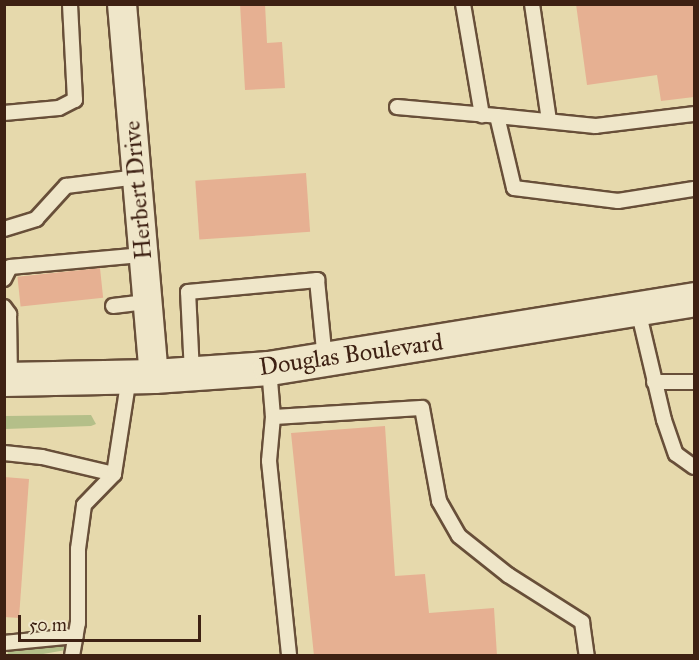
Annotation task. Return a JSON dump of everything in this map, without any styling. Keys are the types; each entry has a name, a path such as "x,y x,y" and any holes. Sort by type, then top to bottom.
{"main road":[{"name":"Douglas Boulevard","path":"7,379 141,376 269,368 638,310 694,299"}],"street":[{"name":"Herbert Drive","path":"122,4 148,302 141,376"}],"lane":[{"path":"4,113 59,108 75,100 70,4"},
{"path":"463,4 482,115"},
{"path":"532,4 549,121"},
{"path":"397,106 595,126 694,114"},
{"path":"496,116 514,188 618,201 694,189"},
{"path":"4,228 36,219 66,186 137,177"},
{"path":"7,273 143,255"},
{"path":"192,373 188,292 317,280 325,360"},
{"path":"113,306 148,302"},
{"path":"4,307 9,314 7,379"},
{"path":"638,310 654,382 676,454 694,467"},
{"path":"269,368 273,417 269,461 289,656"},
{"path":"72,656 76,636 78,549 84,505 114,474 141,376"},
{"path":"654,382 694,382"},
{"path":"273,417 422,408 439,501 459,536 508,575 582,622 587,656"},
{"path":"4,453 42,457 114,474"},
{"path":"4,644 76,636"}],"green space":[{"path":"91,415 96,424 91,426 5,429 5,416"},
{"path":"70,632 73,649 32,656 8,656 6,643"}],"building":[{"path":"240,4 265,4 267,43 282,42 285,88 245,90"},
{"path":"576,4 694,4 694,97 661,101 657,75 587,85"},
{"path":"306,173 310,232 199,240 195,181"},
{"path":"100,268 103,298 21,307 17,277"},
{"path":"385,426 395,576 425,574 429,613 494,608 497,656 314,656 291,433"},
{"path":"4,477 29,479 19,618 4,617"}]}
